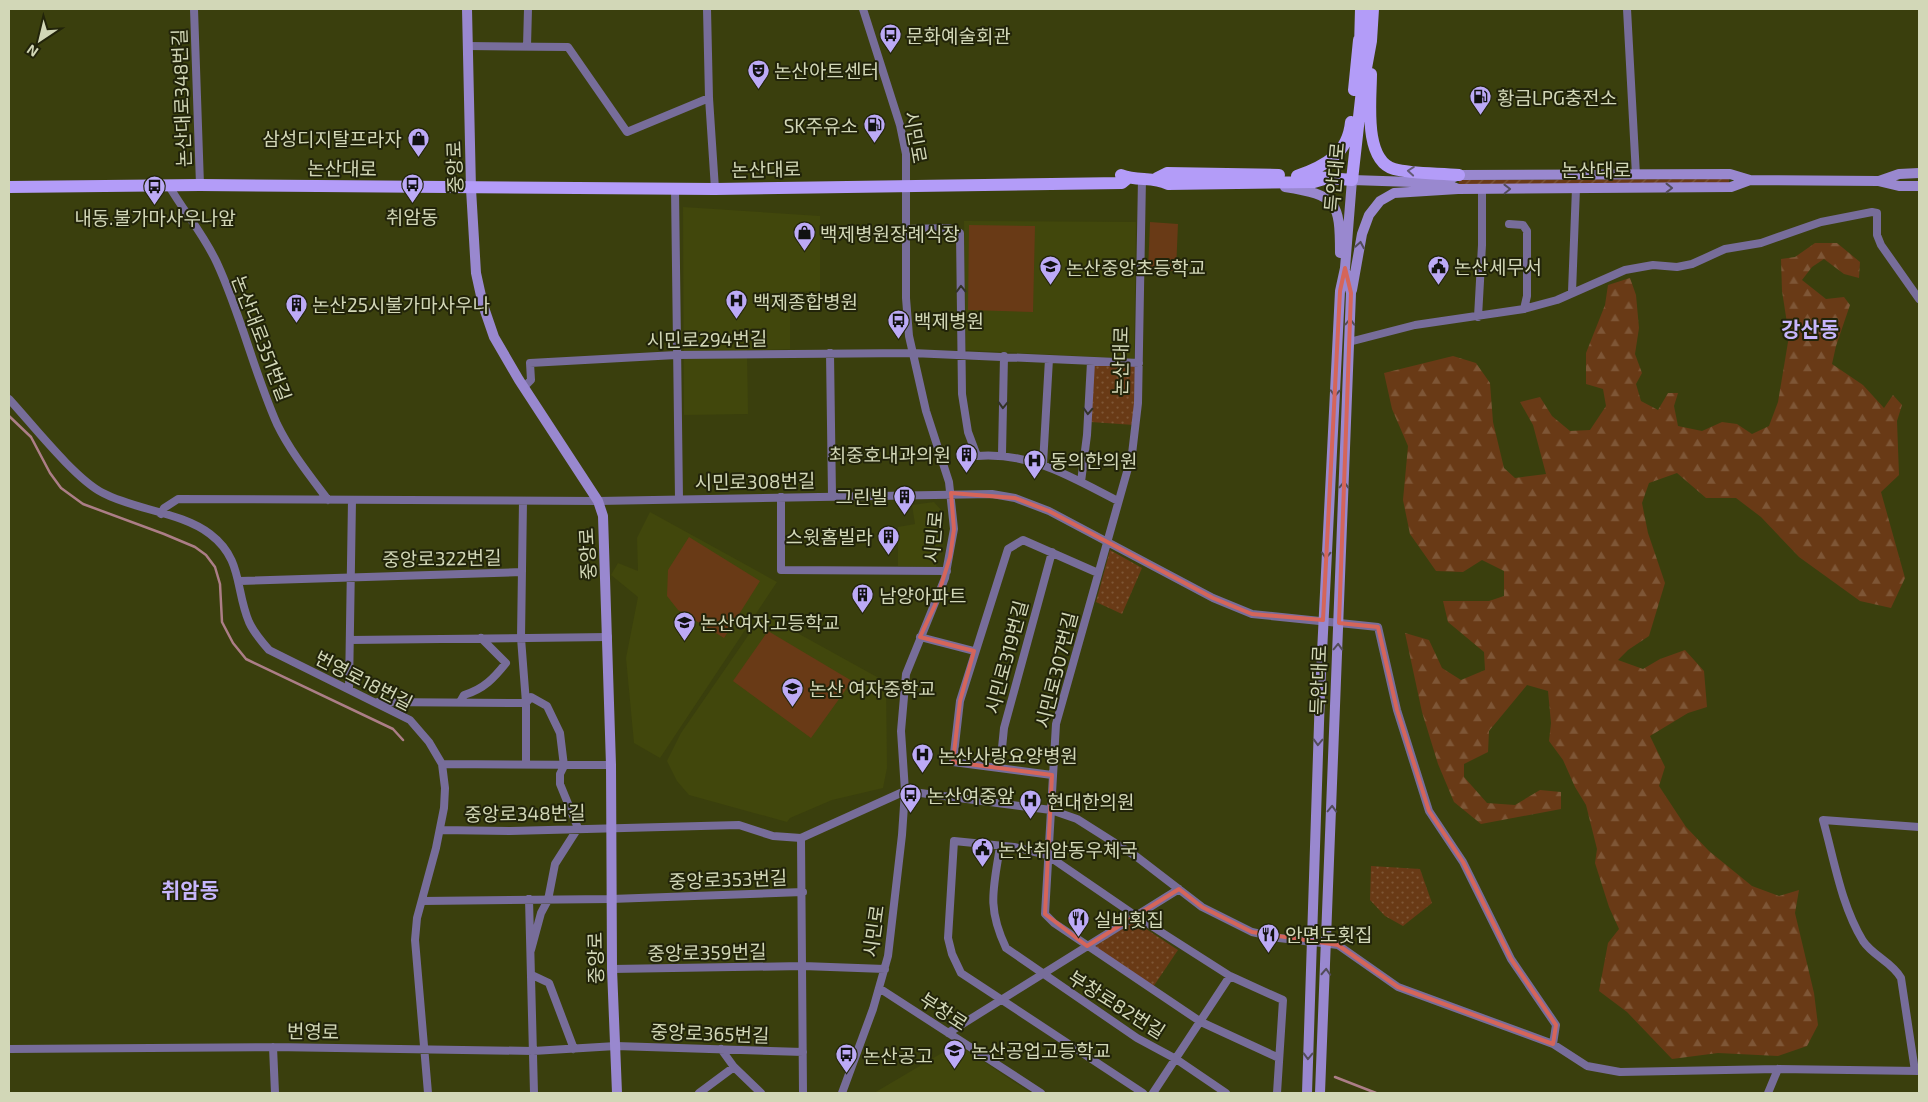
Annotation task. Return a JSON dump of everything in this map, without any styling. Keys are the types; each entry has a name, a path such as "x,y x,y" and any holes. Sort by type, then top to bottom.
{"main road":[{"name":"득안대로","path":"1361,9 1365,41"},
{"name":"득안대로","path":"1352,180 1362,90 1365,41 1373,9"},
{"path":"1365,41 1371,132 1374,147 1379,158 1393,169 1459,175"},
{"path":"1297,176 1330,161 1344,146 1350,132 1365,41"},
{"name":"논산대로","path":"9,187 200,185 471,189 715,189 907,185 920,187 1122,183 1128,178 1157,178 1168,174 1297,176 1352,180"},
{"name":"논산대로","path":"1157,178 1168,184 1314,182 1324,179"}],"street":[{"name":"논산대로348번길","path":"194,9 200,185"},
{"name":"중앙로","path":"467,9 471,189 476,273 483,305 494,336 524,387 598,501 603,524 608,637 612,969 617,1093"},
{"path":"527,46 528,9"},
{"name":"논산대로","path":"707,9 709,98 715,189"},
{"name":"시민로","path":"842,1093 885,969 892,929 905,791 901,731 906,674 947,571 954,529 951,493 926,411 912,352 906,298 906,154 900,125 863,9"},
{"path":"1627,9 1636,175"},
{"path":"468,46 568,47 627,132 709,98"},
{"name":"논산대로","path":"1878,181 1899,174 1919,173"},
{"name":"논산대로","path":"1443,183 1459,175 1730,174 1750,180 1878,181 1899,186 1919,186"},
{"name":"논산대로","path":"1107,540 1135,435 1139,363 1142,178"},
{"name":"논산대로","path":"1352,180 1443,183 1458,190 1731,187 1750,180"},
{"name":"득안대로","path":"1307,1093 1324,620 1340,292 1345,268 1352,180"},
{"path":"1259,183 1315,193 1334,206 1339,214 1340,292"},
{"name":"논산대로351번길","path":"169,186 186,214 203,235 218,266 278,425 305,470 328,500"},
{"path":"1572,292 1576,188"},
{"path":"675,189 676,355"},
{"path":"1478,317 1482,245 1482,189"},
{"path":"1351,293 1362,234 1368,215 1380,201 1394,193 1458,190"},
{"path":"1349,342 1415,325 1524,309 1557,300 1625,270 1653,265 1677,267 1692,264 1725,249 1761,243 1821,222 1872,212 1877,213 1877,236 1881,245 1919,299"},
{"path":"1508,224 1524,226 1527,231 1524,309"},
{"path":"907,228 949,228 960,233 962,394 968,432 977,456 1002,454 1044,464 1118,501"},
{"name":"득안대로","path":"1320,1093 1351,293 1345,268"},
{"name":"시민로294번길","path":"524,387 531,380 530,363 676,355 912,352 1139,363"},
{"name":"시민로308번길","path":"830,353 832,496"},
{"name":"시민로308번길","path":"676,355 679,499"},
{"path":"1002,454 1004,356"},
{"path":"1044,464 1049,360"},
{"path":"1081,482 1087,435 1091,362"},
{"name":"번영로18번길","path":"9,399 85,480 118,500 209,533 224,548 234,563 240,581 248,620 254,634 269,650 410,720 430,742 442,764 445,788 440,830 416,918 415,940 420,1021 425,1050 428,1093"},
{"path":"951,493 992,494 1016,498 1049,511 1107,540 1213,598 1252,614 1378,627 1397,710 1429,810 1463,862 1511,959 1556,1025 1553,1044"},
{"name":"시민로308번길","path":"598,501 951,493"},
{"path":"781,497 781,570 947,571"},
{"path":"161,514 164,508 178,499 598,501"},
{"path":"349,689 352,500"},
{"name":"중앙로322번길","path":"240,581 522,572 523,501"},
{"name":"시민로319번길","path":"1023,540 1052,552 1004,728 1000,768 953,762 960,701 974,651 1008,549 1023,540"},
{"name":"시민로307번길","path":"1048,855 1056,724 1107,540"},
{"path":"1052,552 1098,573"},
{"path":"522,572 521,638 526,703 526,764"},
{"path":"350,640 608,637"},
{"path":"460,702 464,694 478,691 490,682 506,662 481,638"},
{"name":"시민로319번길","path":"920,638 974,651"},
{"path":"526,703 531,697 547,706 560,733 564,766 560,774 560,784 578,828 566,844 564,852 556,864 548,900 541,913 531,950"},
{"path":"376,702 526,703"},
{"path":"442,764 611,765"},
{"path":"1000,768 1052,774"},
{"path":"802,892 801,838 905,791 1051,810 1077,819 1138,857 1202,907 1252,932 1279,938 1312,940 1338,945 1398,987 1553,1044 1586,1066 1620,1072 1778,1069 1917,1071 1902,978 1895,967 1864,941 1844,899 1823,820 1919,827"},
{"name":"중앙로348번길","path":"440,830 510,831 739,825 773,836 801,838"},
{"path":"1144,1093 961,973 952,954 948,938 954,842 1014,848 1048,855 1136,916 1230,976 1283,1000 1277,1093"},
{"name":"부창로82번길","path":"1000,848 992,903 995,926 1006,948 1041,974 1137,1038 1176,1059"},
{"name":"부창로82번길","path":"1048,855 1045,914 1054,923 1087,946 1201,1022"},
{"path":"948,1033 1179,889"},
{"name":"중앙로353번길","path":"422,901 611,899 802,892 803,966"},
{"path":"529,899 534,1093"},
{"path":"803,966 803,1093"},
{"name":"중앙로359번길","path":"612,969 803,966 885,969"},
{"path":"532,975 549,983 574,1049"},
{"name":"부창로82번길","path":"1153,1093 1230,976"},
{"name":"부창로","path":"879,988 1041,1093"},
{"path":"1201,1022 1279,1058"},
{"name":"번영로","path":"9,1049 274,1047 533,1051 616,1046"},
{"name":"중앙로365번길","path":"616,1046 803,1052"},
{"path":"274,1047 275,1093"},
{"path":"721,1049 734,1067 761,1093"},
{"path":"1176,1059 1226,1093"},
{"path":"699,1093 734,1067"},
{"path":"1768,1093 1778,1069"}],"highlighted area":[{"path":"1345,268 1351,293 1339,623 1378,627 1397,710 1429,811 1463,862 1511,959 1556,1025 1553,1044 1398,987 1338,945 1252,932 1202,907 1179,889 1087,946 1045,914 1052,775 953,762 960,701 974,651 920,637 935,605 950,557 954,529 951,493 1015,498 1049,511 1213,598 1252,614 1323,620 1340,291"}],"shaded area":[{"name":"백제종합병원","path":"683,207 820,216 820,291 790,292 790,349 747,350 748,414 684,415"},
{"name":"논산중앙초등학교","path":"964,221 1136,222 1134,359 966,350"},
{"path":"934,502 942,511 942,531 936,567 898,566 898,527 915,524 912,505"},
{"name":"논산여자고등학교","path":"650,512 777,582 660,758 634,743 626,658 638,597 611,575 618,563 638,571 637,538"},
{"name":"논산 여자중학교","path":"763,614 886,682 887,768 883,788 832,800 790,818 787,822 689,795 677,781 667,761 681,733"},
{"name":"논산공업고등학교","path":"957,1044 1031,1093 874,1093"}],"green space":[{"path":"1729,179 1729,184 1459,185 1459,180"},
{"path":"1150,222 1178,224 1176,271 1148,270"},
{"path":"969,225 1035,226 1033,312 968,310"},
{"path":"1815,243 1837,243 1860,262 1859,278 1844,274 1824,259 1812,267 1802,280 1826,299 1844,297 1850,305 1832,364 1863,385 1884,408 1893,395 1902,405 1897,421 1899,475 1881,492 1905,578 1891,608 1860,601 1799,557 1761,517 1736,498 1706,498 1677,473 1649,483 1642,503 1648,533 1665,583 1649,636 1628,650 1618,660 1643,669 1660,659 1685,650 1704,671 1707,707 1688,713 1650,736 1665,767 1659,786 1686,827 1709,851 1752,886 1779,896 1799,890 1795,913 1814,993 1818,1025 1807,1046 1778,1056 1718,1053 1672,1059 1627,1012 1599,991 1608,943 1619,929 1609,907 1595,863 1597,849 1586,805 1575,787 1563,760 1549,741 1551,723 1548,691 1527,685 1489,731 1488,752 1464,764 1464,777 1487,803 1515,805 1540,790 1561,792 1561,809 1481,824 1454,802 1438,764 1422,712 1405,633 1429,640 1442,668 1461,680 1485,670 1484,652 1448,622 1443,601 1489,601 1504,596 1504,571 1482,560 1463,572 1436,571 1410,534 1403,500 1408,446 1392,409 1384,373 1453,356 1476,363 1490,383 1493,422 1504,468 1515,478 1546,474 1533,425 1520,402 1540,397 1552,416 1570,431 1590,430 1606,406 1603,389 1586,384 1586,353 1605,305 1608,285 1630,278 1636,295 1639,328 1635,354 1642,373 1636,384 1641,401 1658,410 1668,393 1678,393 1674,406 1678,426 1702,431 1722,422 1737,424 1752,434 1769,426 1778,402 1789,336 1782,291 1781,259 1795,257"},
{"path":"1094,364 1135,366 1134,425 1091,422"},
{"path":"689,537 760,581 724,638 678,610 667,596 668,570"},
{"path":"1110,550 1142,568 1122,614 1096,602"},
{"path":"768,631 852,681 811,738 733,681"},
{"path":"1371,866 1420,869 1432,903 1403,926 1385,916 1370,900"},
{"path":"1134,921 1178,950 1153,987 1094,947"}],"waterway":[{"path":"9,416 31,437 50,473 61,488 83,504 164,534 195,547 206,555 215,567 220,584 222,622 233,643 246,659 393,729 403,740"},
{"path":"1335,1077 1376,1093"}],"place":[{"name":"문화예술회관","path":"890,54"},
{"name":"논산아트센터","path":"758,89"},
{"name":"황금LPG충전소","path":"1481,116"},
{"name":"SK주유소","path":"874,144"},
{"name":"삼성디지탈프라자","path":"418,157"},
{"name":"취암동","path":"412,204"},
{"name":"내동.불가마사우나앞","path":"155,205"},
{"name":"백제병원장례식장","path":"804,252"},
{"name":"논산세무서","path":"1438,285"},
{"name":"논산중앙초등학교","path":"1050,286"},
{"name":"백제종합병원","path":"737,320"},
{"name":"논산25시불가마사우나","path":"296,323"},
{"name":"백제병원","path":"898,339"},
{"name":"최중호내과의원","path":"967,473"},
{"name":"동의한의원","path":"1034,479"},
{"name":"그린빌","path":"904,515"},
{"name":"스윗홈빌라","path":"889,555"},
{"name":"남양아파트","path":"863,614"},
{"name":"논산여자고등학교","path":"684,641"},
{"name":"논산 여자중학교","path":"793,707"},
{"name":"논산사랑요양병원","path":"922,774"},
{"name":"논산여중앞","path":"911,814"},
{"name":"현대한의원","path":"1031,820"},
{"name":"논산취암동우체국","path":"982,868"},
{"name":"실비횟집","path":"1078,938"},
{"name":"안면도횟집","path":"1269,953"},
{"name":"논산공업고등학교","path":"955,1069"},
{"name":"논산공고","path":"847,1074"}],"district":[{"name":"강산동","path":"1810,328"},
{"name":"취암동","path":"190,889"}]}
